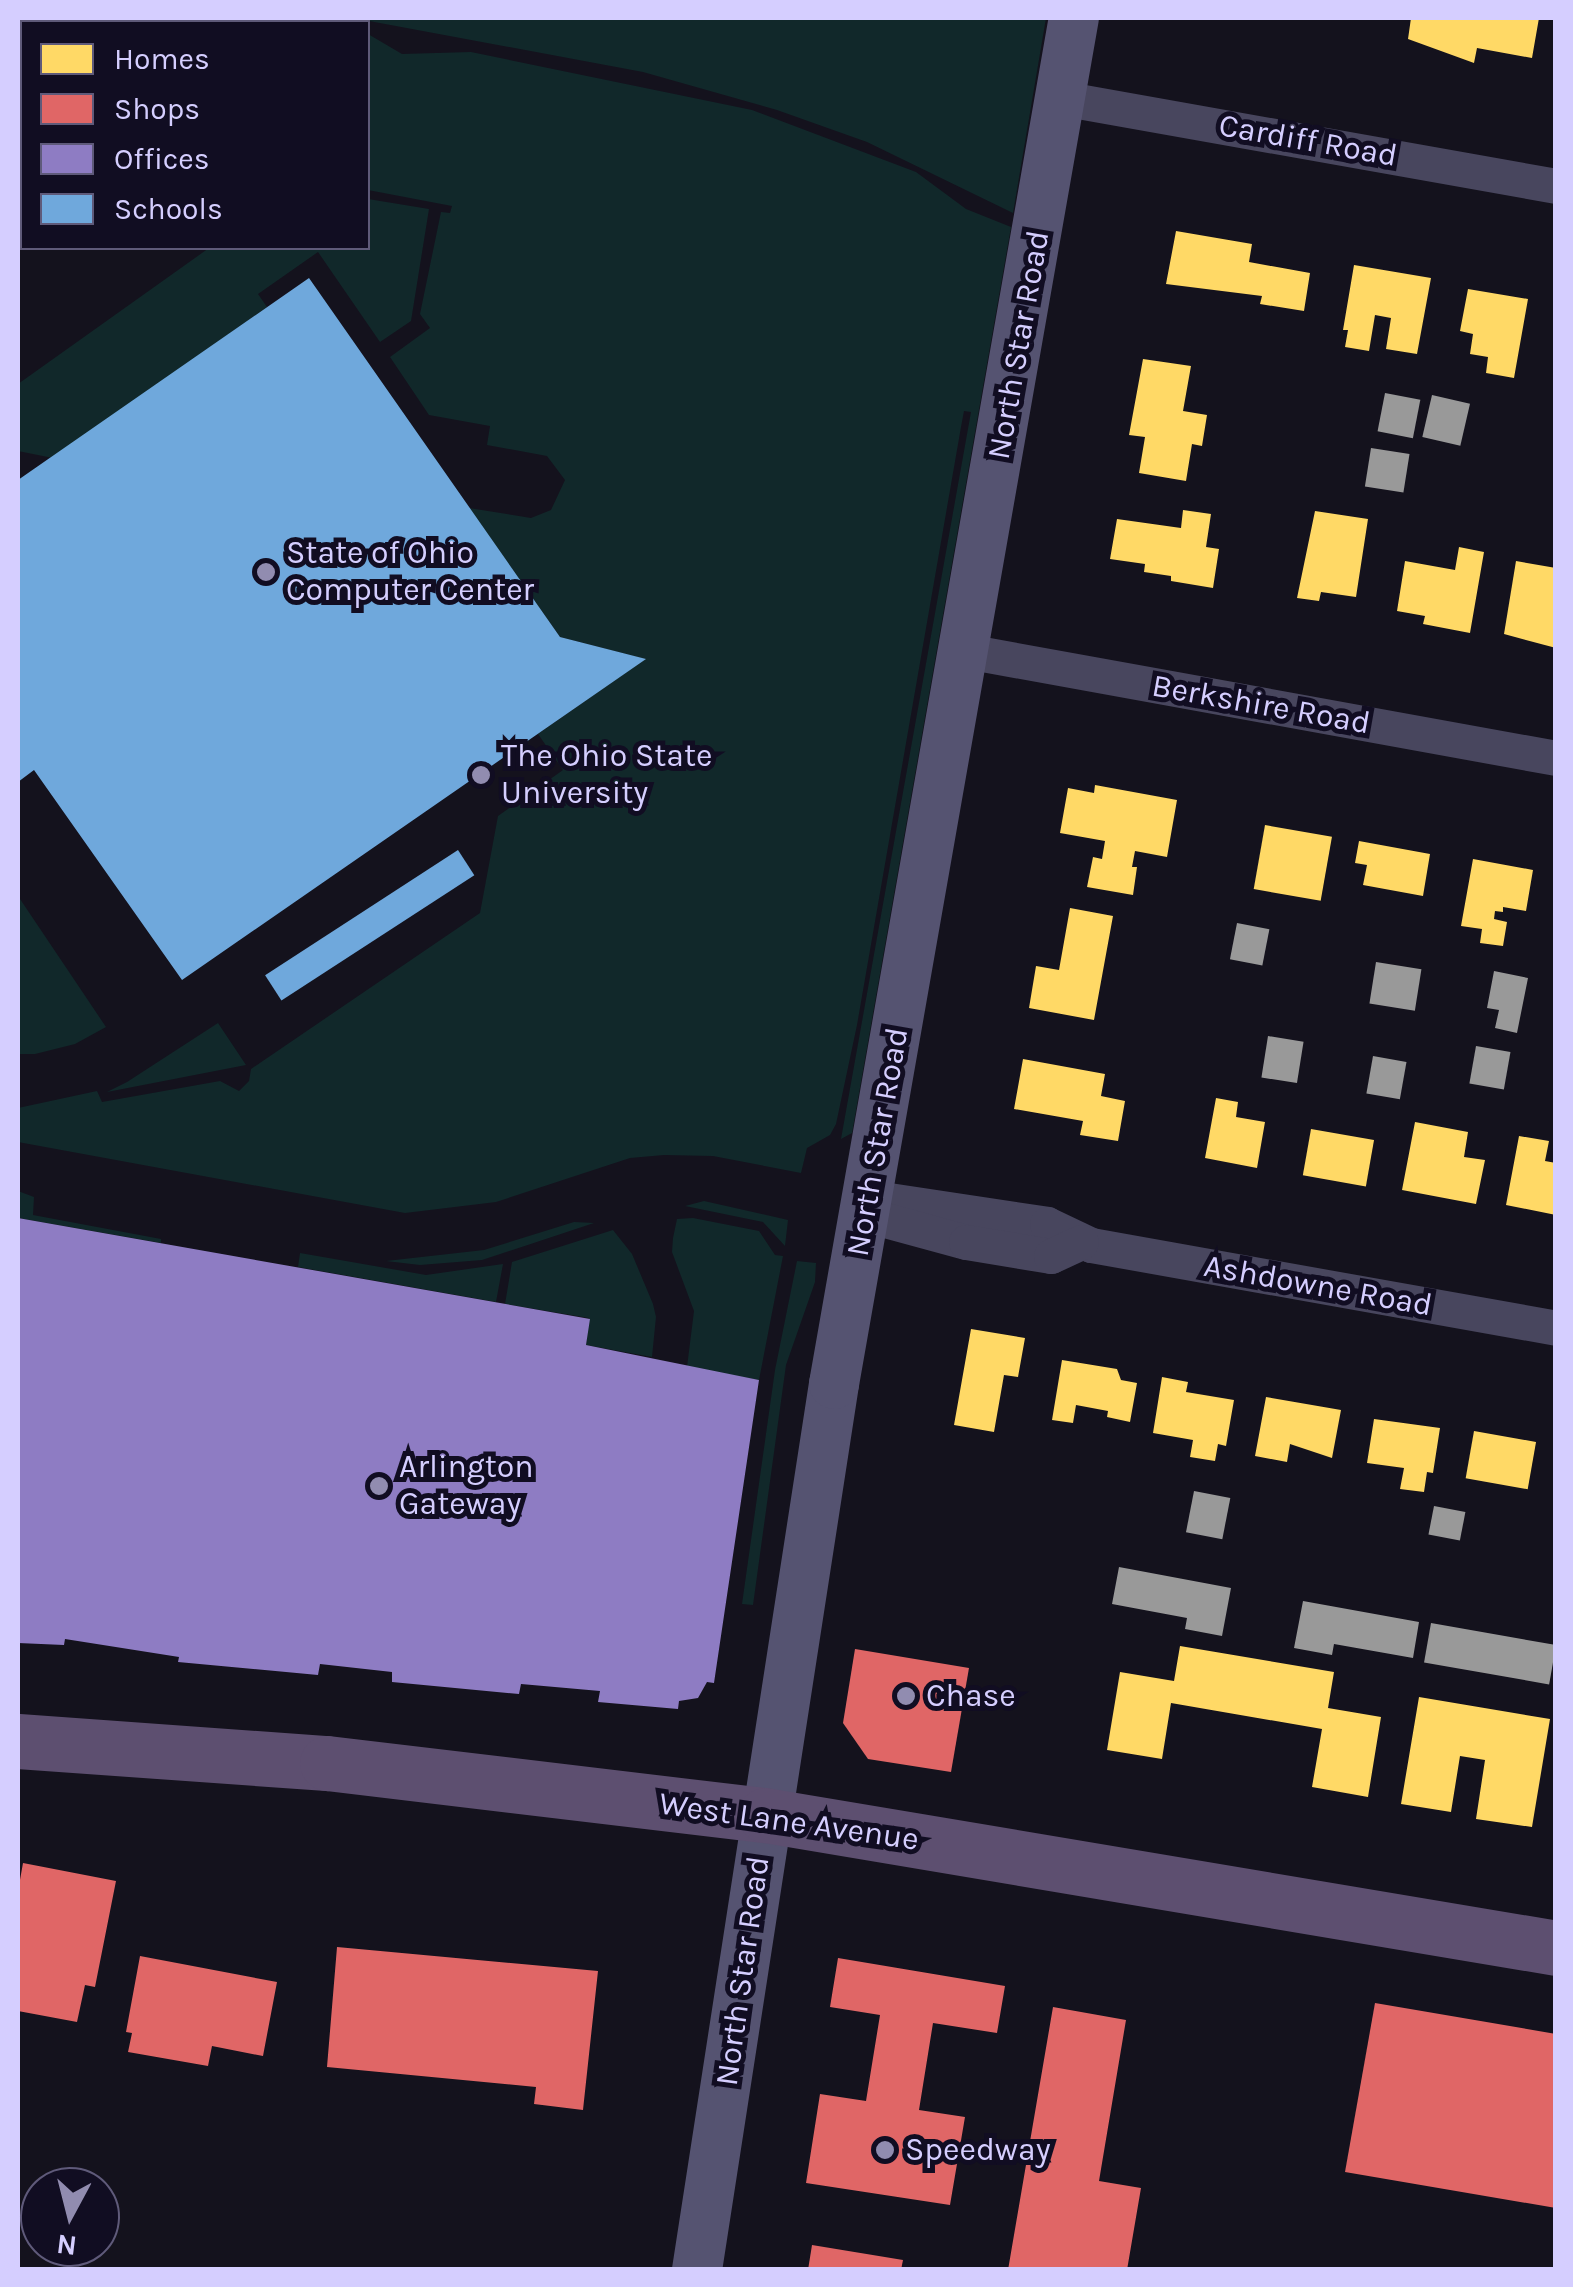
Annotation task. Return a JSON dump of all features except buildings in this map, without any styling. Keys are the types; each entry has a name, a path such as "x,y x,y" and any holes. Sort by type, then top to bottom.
{"main road":[{"name":"West Lane Avenue","path":"18,1741 326,1764 766,1816 1556,1948"}],"street":[{"name":"North Star Road","path":"696,2270 867,1207 1074,18"},
{"name":"Cardiff Road","path":"1061,98 1556,186"},
{"name":"Berkshire Road","path":"966,651 1556,758"},
{"name":"Ashdowne Road","path":"867,1207 966,1242 1051,1256 1081,1242 1556,1328"}],"green space":[{"path":"18,18 228,20 20,20 18,120"},
{"path":"353,18 1046,18 1013,213 867,142 777,110 643,72"},
{"path":"370,35 402,54 471,52 752,110 916,172 966,209 1011,227 852,1133 841,1139 971,412 964,411 857,1025 836,1124 830,1135 807,1148 801,1173 713,1156 630,1158 496,1202 405,1213 18,1142 18,1108 97,1091 102,1102 220,1081 239,1091 249,1081 251,1069 480,913 498,816 563,770 538,734 645,659 560,637 469,508 531,518 551,510 565,480 547,456 487,445 490,426 429,415 390,357 430,328 420,314 441,212 450,213 452,206 370,190"},
{"path":"370,199 429,209 411,321 380,342 318,252 258,294 267,307 53,458 18,451 18,384 206,250 370,250"},
{"path":"18,896 106,1027 75,1044 35,1054 18,1054"},
{"path":"218,1023 246,1065 107,1092 127,1082"},
{"path":"18,1191 34,1197 33,1215 161,1239 161,1243 18,1218"},
{"path":"704,1201 788,1220 785,1246 763,1222 685,1206"},
{"path":"693,1218 759,1231 775,1255 783,1256 759,1380 687,1367 694,1311 672,1252 677,1219"},
{"path":"574,1222 594,1223 482,1260 420,1265 386,1261 484,1250"},
{"path":"613,1230 632,1254 653,1304 656,1317 652,1357 586,1345 589,1318 505,1304 512,1262"},
{"path":"300,1253 426,1275 503,1264 496,1302 298,1267"},
{"path":"797,1261 816,1263 815,1282 786,1365 753,1605 742,1604 775,1370"}],"place":[{"name":"State of Ohio Computer Center","path":"266,572"},
{"name":"The Ohio State University","path":"481,775"},
{"name":"Arlington Gateway","path":"379,1486"},
{"name":"Chase","path":"906,1696"},
{"name":"Speedway","path":"885,2150"}]}
